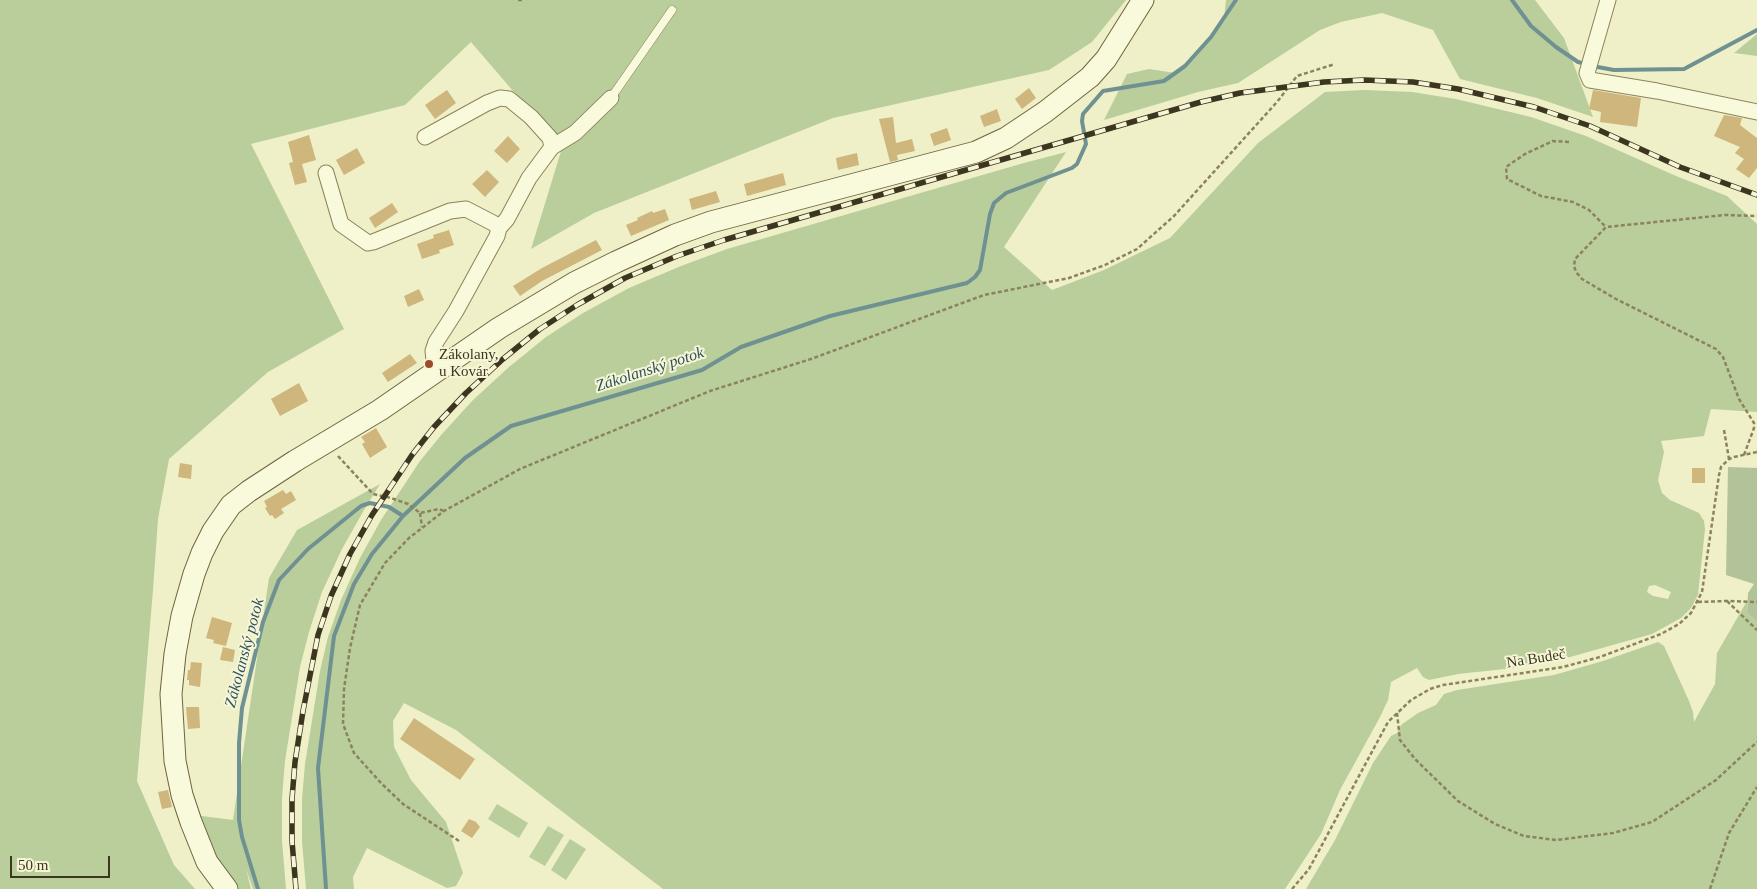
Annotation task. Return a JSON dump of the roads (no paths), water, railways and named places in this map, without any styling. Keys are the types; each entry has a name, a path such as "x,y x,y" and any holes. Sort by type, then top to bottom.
{"main road":[{"path":"227,889 208,862 182,795 175,761 171,694 175,654 182,616 202,553 213,531 231,505 249,490 380,410 499,328 574,283 674,235 711,222 976,152 993,145 1045,112 1090,77 1106,59 1143,0"}],"street":[{"path":"1608,0 1587,73 1590,80 1603,84 1656,91 1757,112"},
{"path":"425,137 487,103 500,98 509,100 531,117 550,138 552,148"},
{"path":"438,369 433,351 436,342 456,311 497,236 499,228 507,219 529,178 552,148 575,133 611,98"},
{"path":"326,173 341,224 368,243 450,211 466,209 499,228"}],"lane":[{"path":"611,98 672,10"}],"waterway":[{"name":"Zákolanský potok","path":"258,889 242,837 239,820 239,743 242,708 263,622 279,580 308,549 361,506 370,503 389,507 403,516 465,458 511,426 702,370 741,347 830,316 967,283 980,270 990,214 994,203 1006,193 1072,168 1077,164 1086,144 1082,121 1083,114 1103,91 1164,81 1185,66 1211,37 1236,0"},
{"name":"Zákolanský potok","path":"1512,0 1531,26 1556,47 1578,62 1586,64"},
{"name":"Zákolanský potok","path":"1592,66 1614,70 1684,69 1757,30"},
{"path":"326,889 318,768 334,636 354,584 372,554 403,516"}],"railway":[{"path":"296,889 292,841 292,799 295,762 303,711 318,635 331,596 350,554 372,515 412,455 434,427 466,393 503,359 540,329 577,305 625,278 677,256 724,240 1201,102 1240,93 1324,82 1364,80 1413,82 1458,89 1534,107 1590,126 1680,167 1757,195"}],"place":[{"name":"Zákolany, u Kovár","path":"429,364"}]}
